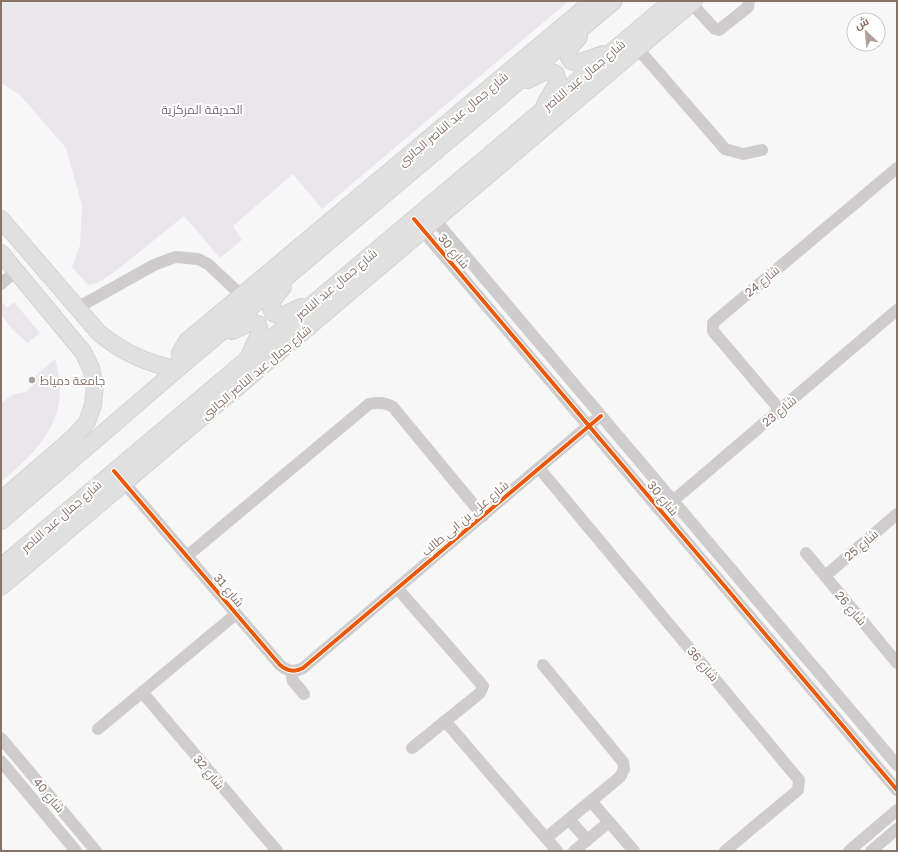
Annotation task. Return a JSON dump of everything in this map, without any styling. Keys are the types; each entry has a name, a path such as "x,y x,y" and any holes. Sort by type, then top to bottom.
{"main road":[{"path":"1,521 295,270 381,188 507,91 596,7 614,1"},
{"name":"شارع جمال عبد الناصر","path":"1,567 316,302 424,219 539,114 672,1"},
{"name":"شارع جمال عبد الناصر الجانبى","path":"1,587 125,483 424,219 638,49 692,2"},
{"path":"596,7 568,50 568,58 574,63 578,63 616,49"},
{"name":"شارع جمال عبد الناصر الجانبى","path":"179,368 180,353 184,345 242,296 381,188 596,7"},
{"path":"507,91 546,71 556,74 558,82 539,114"},
{"path":"1,219 99,333 121,349 146,361 179,368"},
{"path":"1,253 88,360 94,377 93,405 87,422 76,436 1,500"},
{"path":"295,270 272,303 272,312 277,316 281,316 316,302"},
{"path":"35,294 52,280"},
{"path":"212,340 249,322 256,323 260,327 260,332 247,359"}],"street":[{"path":"692,2 715,29 719,30 748,7 749,1"},
{"path":"638,49 725,149 743,154 762,150"},
{"name":"شارع 24","path":"780,410 713,331 713,323 897,168"},
{"name":"شارع 30","path":"424,219 601,416 897,765"},
{"name":"شارع 30","path":"424,219 589,426 897,790"},
{"path":"77,308 154,265 175,257 198,259 208,264 242,296"},
{"path":"1,284 16,271"},
{"name":"شارع 23","path":"660,511 897,310"},
{"path":"187,556 369,404 375,402 388,404 393,407 482,516"},
{"name":"شارع على بن ابى طالب","path":"291,671 303,668 601,416"},
{"name":"شارع 36","path":"538,468 799,780 798,790 725,851"},
{"name":"شارع 31","path":"114,471 280,665 291,671"},
{"name":"شارع 25","path":"825,576 897,514"},
{"name":"شارع 26","path":"806,553 897,662"},
{"path":"397,588 483,686 480,693 412,748"},
{"path":"98,728 236,614"},
{"path":"543,665 623,762 624,770 620,777 546,838"},
{"path":"291,671 293,681 304,694"},
{"name":"شارع 32","path":"142,692 277,851"},
{"path":"445,721 557,851"},
{"name":"شارع 40","path":"1,738 96,851"},
{"name":"شارع 40","path":"1,761 76,851"},
{"path":"591,801 634,851"},
{"path":"849,851 897,810"},
{"path":"569,819 587,840"},
{"path":"574,851 609,822"},
{"path":"871,851 897,829"}],"green space":[{"name":"الحديقة المركزية","path":"1,1 569,1 322,209 293,174 233,226 242,240 220,258 184,216 112,274 97,283 88,285 72,267 80,245 82,206 66,148 20,95 1,83"},
{"path":"1,301 7,308 14,302 40,333 27,343 11,328 1,314"},
{"path":"55,359 59,380 60,398 50,429 41,443 29,456 1,482 1,403 14,394 26,392 36,382 33,378"}],"cycle path":[{"path":"414,219 897,790"},
{"path":"114,471 280,665 285,669 294,671 303,668 601,416"}],"place":[{"name":"جامعة دمياط","path":"32,380"}]}
